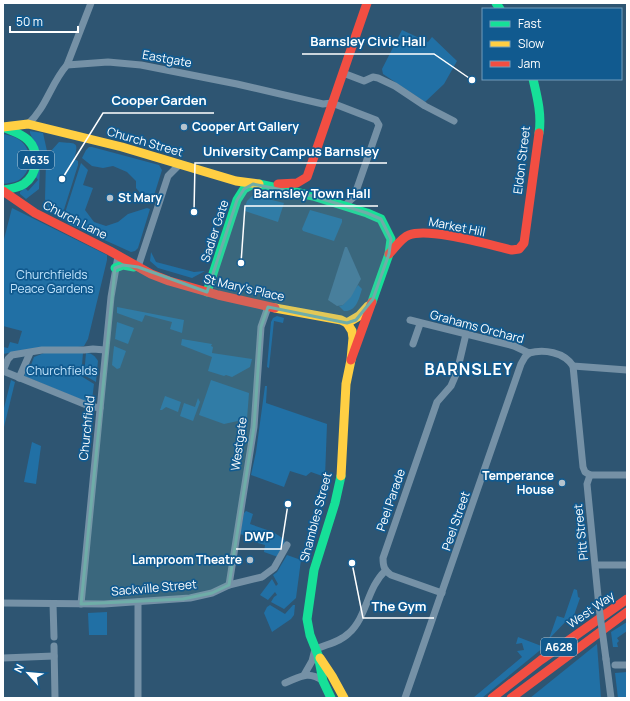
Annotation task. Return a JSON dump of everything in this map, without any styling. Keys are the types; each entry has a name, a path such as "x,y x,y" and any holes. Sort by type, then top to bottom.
{"main road":[{"path":"257,184 290,185 300,183 307,177 367,3"},
{"name":"Eldon Street","path":"524,243 540,126 538,102 533,80"},
{"name":"Church Street","path":"3,127 28,124 122,147 236,181 313,196 367,213 381,219 391,239 389,254"},
{"name":"A635","path":"3,127 28,140 36,153 34,171 30,178 24,184 16,188 3,190"},
{"name":"Sadler Gate","path":"207,292 237,200 244,189 257,184"},
{"name":"Church Lane","path":"3,190 34,213 138,267"},
{"name":"Market Hill","path":"389,254 410,234 420,232 449,236 512,250 519,249 524,243"},
{"name":"Shambles Street","path":"351,360 389,254"},
{"path":"115,268 123,265 138,267"},
{"name":"St Mary's Place","path":"138,267 169,281 207,292 268,307 341,320 347,323"},
{"name":"Shambles Street","path":"331,698 323,681 307,619 314,570 335,503 342,472 345,398 353,338 352,330 347,323 356,320 362,315 373,299"},
{"name":"West Way","path":"492,698 541,660 627,599"},
{"name":"West Way","path":"511,698 546,670 627,612"},
{"name":"Shambles Street","path":"316,652 344,698"}],"street":[{"path":"28,124 42,109 58,75 67,65 91,3"},
{"name":"Eastgate","path":"67,65 108,62 141,65 238,84 323,104 332,103 376,120 379,125 354,197 344,206"},
{"path":"343,73 364,81 373,77 378,78 395,86 425,106 454,121"},
{"path":"138,267 168,176 180,164"},
{"name":"Churchfield","path":"81,604 110,297 118,256"},
{"name":"Westgate","path":"229,585 254,427 261,327 268,307"},
{"name":"Grahams Orchard","path":"410,320 420,324 514,346 529,353"},
{"name":"Grahams Orchard","path":"413,344 420,324"},
{"name":"Peel Parade","path":"385,571 383,558 396,524 398,512 437,402 451,386 457,372 466,334"},
{"path":"100,408 89,406 3,371 8,359 12,355 42,350 105,350"},
{"path":"529,353 543,351 560,354 567,358 573,366 627,370"},
{"path":"19,378 30,353"},
{"name":"Peel Street","path":"405,698 521,364 524,357 529,353"},
{"name":"Pitt Street","path":"573,366 583,466 586,472 590,475 587,484 611,698"},
{"path":"590,475 627,475"},
{"name":"Sackville Street","path":"3,603 81,604 190,598 212,593 229,585 262,577 269,573 277,564 287,545"},
{"path":"596,566 627,565"},
{"path":"304,675 316,652 341,639 353,630 376,582 385,571 391,575 442,593"},
{"path":"138,602 138,698"},
{"path":"53,604 54,637"},
{"path":"54,646 55,698"},
{"path":"3,658 54,656"},
{"path":"615,665 627,665"},
{"path":"285,683 304,675 312,675 323,681"}],"highlighted area":[{"path":"253,184 313,196 367,213 381,219 391,239 389,254 373,299 356,320 347,323 268,307 261,327 254,427 229,585 212,593 183,599 81,604 115,268 123,265 138,267 207,292 237,200 244,189"}],"green space":[{"path":"402,30 428,42 432,37 457,61 444,84 425,102 383,74 382,69"},
{"path":"30,131 43,133 47,151 43,158 41,158"},
{"path":"3,134 9,135 21,141 28,152 29,163 23,177 15,182 3,184"},
{"path":"59,142 75,144 76,149 74,159 78,161 61,219 49,210 45,199 46,162 51,151"},
{"path":"89,147 159,165 162,170 152,202 147,201 136,188 136,181 127,172 113,166 103,168 92,166 82,158"},
{"path":"81,163 88,170 83,185 93,188 85,210 94,222 106,226 118,222 128,214 147,208 150,209 138,248 135,251 131,252 69,224 64,219"},
{"path":"40,168 39,189 26,199 20,194 20,192 25,188 28,191 38,180 36,177"},
{"path":"252,196 284,203 278,222 245,211 244,209 247,201"},
{"name":"Churchfields Peace Gardens","path":"12,208 107,255 88,339 84,346 42,347 3,354 3,347 8,348 10,342 18,344 22,331 3,326 3,243"},
{"path":"310,210 342,219 334,241 303,231 302,229"},
{"path":"151,252 156,262 194,272 205,271 192,278 158,268 150,261"},
{"path":"358,285 362,289 360,297 354,307 348,311 344,311 339,306 343,305"},
{"path":"117,307 184,320 182,333 170,329 172,322 145,315 142,322 117,313"},
{"path":"277,316 284,318 283,323 274,321 269,368 267,367 271,322 273,318"},
{"path":"117,322 134,328 128,344 115,339"},
{"path":"182,339 212,344 212,353 252,359 250,367 232,377 208,371 212,357 181,345"},
{"path":"114,346 126,351 120,368 117,369 112,365"},
{"name":"Churchfields","path":"44,353 83,353 81,376 94,384 92,400 87,402 24,376 34,357"},
{"path":"86,353 93,355 98,361 96,382 84,375"},
{"path":"11,380 15,382 3,431 3,412"},
{"path":"211,380 249,393 247,419 224,424 199,415"},
{"path":"265,386 267,386 266,403 327,424 325,477 311,472 306,476 290,471 284,487 251,475 256,452"},
{"path":"165,396 181,402 178,412 166,407 160,410"},
{"path":"198,398 200,402 193,421 180,416 184,403 195,407"},
{"path":"32,442 41,446 36,484 24,482"},
{"path":"246,511 253,514 250,524 273,532 284,539 285,544 278,557 264,552 265,545 258,543 257,539 240,534 244,513"},
{"path":"287,555 301,560 296,598 284,609 271,602 277,595 275,592 268,600 260,595 272,579 276,586 278,584 273,575 277,572"},
{"path":"574,589 577,590 578,597 580,598 573,618 570,617 549,639 557,616 564,618"},
{"path":"270,605 285,614 293,605 295,605 294,615 291,619 272,632 264,613"},
{"path":"107,612 107,635 89,635 88,613"},
{"path":"627,622 627,631 617,638 619,641 617,643 618,647 613,647 611,632"},
{"path":"518,637 544,647 482,698 473,698 522,657 517,651 524,650 522,643 516,644"},
{"path":"597,644 601,698 530,698"},
{"path":"627,672 627,698 618,698 615,673"}],"shaded area":[{"path":"345,247 347,247 361,279 351,297 343,305 337,306 328,300"}],"traffic: fast":[{"path":"496,3 499,8"},
{"path":"533,80 539,112 539,133"},
{"path":"3,127 28,140 32,145 36,157 35,169 29,180 17,187 3,190"},
{"path":"207,292 237,200 244,189 253,184"},
{"path":"259,184 313,196 381,219 391,239 389,254 372,302"},
{"path":"115,268 123,265 134,267"},
{"path":"331,698 323,681 318,655 310,635 307,619 314,570 335,503 341,476"}],"traffic: slow":[{"path":"3,127 28,124 122,147 236,181 259,184"},
{"path":"347,323 359,316 368,306"},
{"path":"275,308 341,320 347,323"},
{"path":"341,476 346,384 351,360 353,338 352,331 347,323"},
{"path":"320,658 344,698"}],"traffic: jam":[{"path":"278,184 297,183 307,177 367,3"},
{"path":"389,254 406,236 418,233 445,235 512,250 519,249 524,243 539,133"},
{"path":"3,191 35,213 110,251 151,274 169,281 218,295 275,308"},
{"path":"351,360 372,302"},
{"path":"492,698 541,660 627,599"},
{"path":"511,698 627,612"}],"place":[{"name":"Barnsley Civic Hall","path":"472,80"},
{"name":"Cooper Art Gallery","path":"184,127"},
{"name":"Cooper Garden","path":"62,179"},
{"name":"St Mary","path":"110,198"},
{"name":"University Campus Barnsley","path":"194,212"},
{"name":"Barnsley Town Hall","path":"241,263"},
{"name":"Temperance House","path":"562,483"},
{"name":"DWP","path":"288,504"},
{"name":"Lamproom Theatre","path":"250,560"},
{"name":"The Gym","path":"352,563"}],"district":[{"name":"BARNSLEY","path":"469,369"}]}
